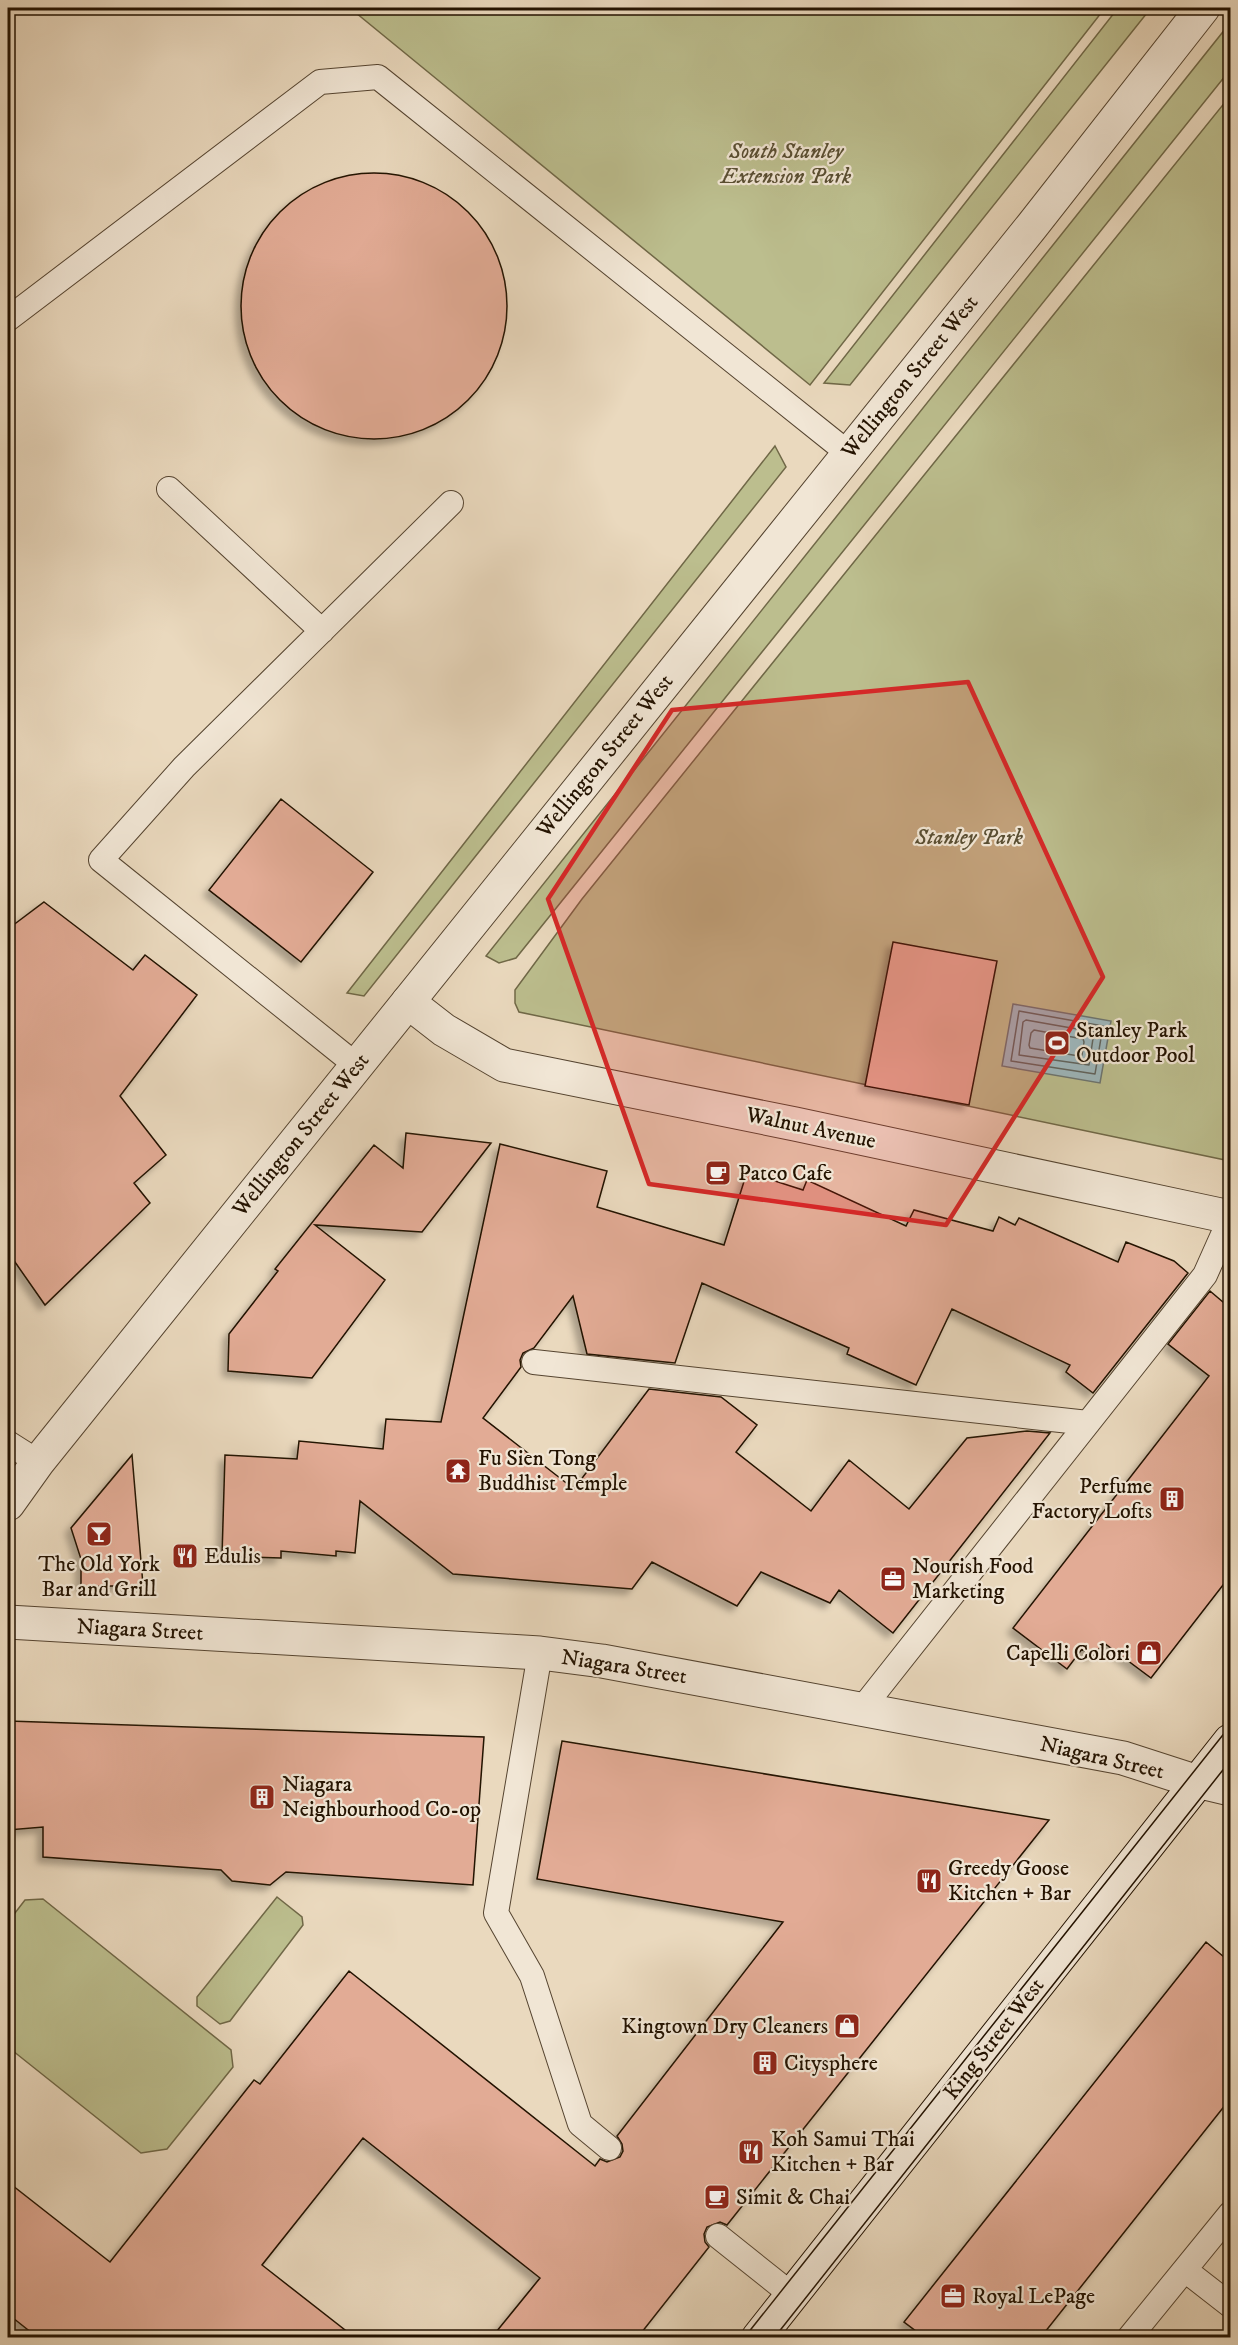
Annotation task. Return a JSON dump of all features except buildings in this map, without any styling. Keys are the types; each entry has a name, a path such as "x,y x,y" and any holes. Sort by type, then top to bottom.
{"street":[{"name":"Wellington Street West","path":"8,1504 38,1462 1032,226 1203,8"},
{"name":"Walnut Avenue","path":"408,1002 444,1030 504,1065 795,1124 1230,1218"},
{"name":"Niagara Street","path":"8,1622 540,1653 602,1661 1124,1758 1230,1789"},
{"name":"King Street West","path":"758,2337 1230,1741"}],"lane":[{"path":"8,319 320,82 378,77 848,453"},
{"path":"169,489 322,631"},
{"path":"356,1065 101,860 184,768 451,503"},
{"path":"861,1710 1205,1275 1230,1218"},
{"path":"534,1362 1088,1423"},
{"path":"8,1443 38,1462"},
{"path":"540,1653 496,1913 532,1976 580,2124 609,2148"},
{"path":"1130,2337 1230,2214"},
{"path":"718,2236 792,2295"},
{"path":"1185,2270 1230,2306"}],"highlighted area":[{"path":"968,682 1103,977 946,1225 649,1184 548,899 672,710"}],"green space":[{"name":"South Stanley Extension Park","path":"350,8 1105,8 810,385"},
{"path":"1118,8 1151,8 850,385 824,383"},
{"path":"1230,23 1230,70 516,958 499,963 486,956"},
{"name":"Stanley Park","path":"1230,96 1230,1161 519,1012 515,1003 515,990 582,899"},
{"path":"775,446 786,467 364,996 347,993"},
{"path":"277,1897 302,1917 303,1925 230,2021 220,2024 197,2006 197,1997"},
{"path":"43,1899 231,2050 233,2067 167,2149 141,2153 8,2047 8,1922 25,1900"}],"water":[{"name":"Stanley Park Outdoor Pool","path":"1013,1004 1111,1021 1100,1083 1002,1066"}],"tram line":[{"path":"744,2338 1230,1726"},
{"path":"774,2338 1230,1761"}],"place":[{"name":"Stanley Park Outdoor Pool","path":"1057,1043"},
{"name":"Patco Cafe","path":"718,1173"},
{"name":"Fu Sien Tong Buddhist Temple","path":"458,1471"},
{"name":"Perfume Factory Lofts","path":"1172,1499"},
{"name":"The Old York Bar and Grill","path":"99,1534"},
{"name":"Edulis","path":"185,1556"},
{"name":"Nourish Food Marketing","path":"893,1579"},
{"name":"Capelli Colori","path":"1149,1653"},
{"name":"Niagara Neighbourhood Co-op","path":"262,1797"},
{"name":"Greedy Goose Kitchen + Bar","path":"929,1881"},
{"name":"Kingtown Dry Cleaners","path":"847,2026"},
{"name":"Citysphere","path":"765,2063"},
{"name":"Koh Samui Thai Kitchen + Bar","path":"751,2152"},
{"name":"Simit & Chai","path":"717,2197"},
{"name":"Royal LePage","path":"953,2296"}]}
